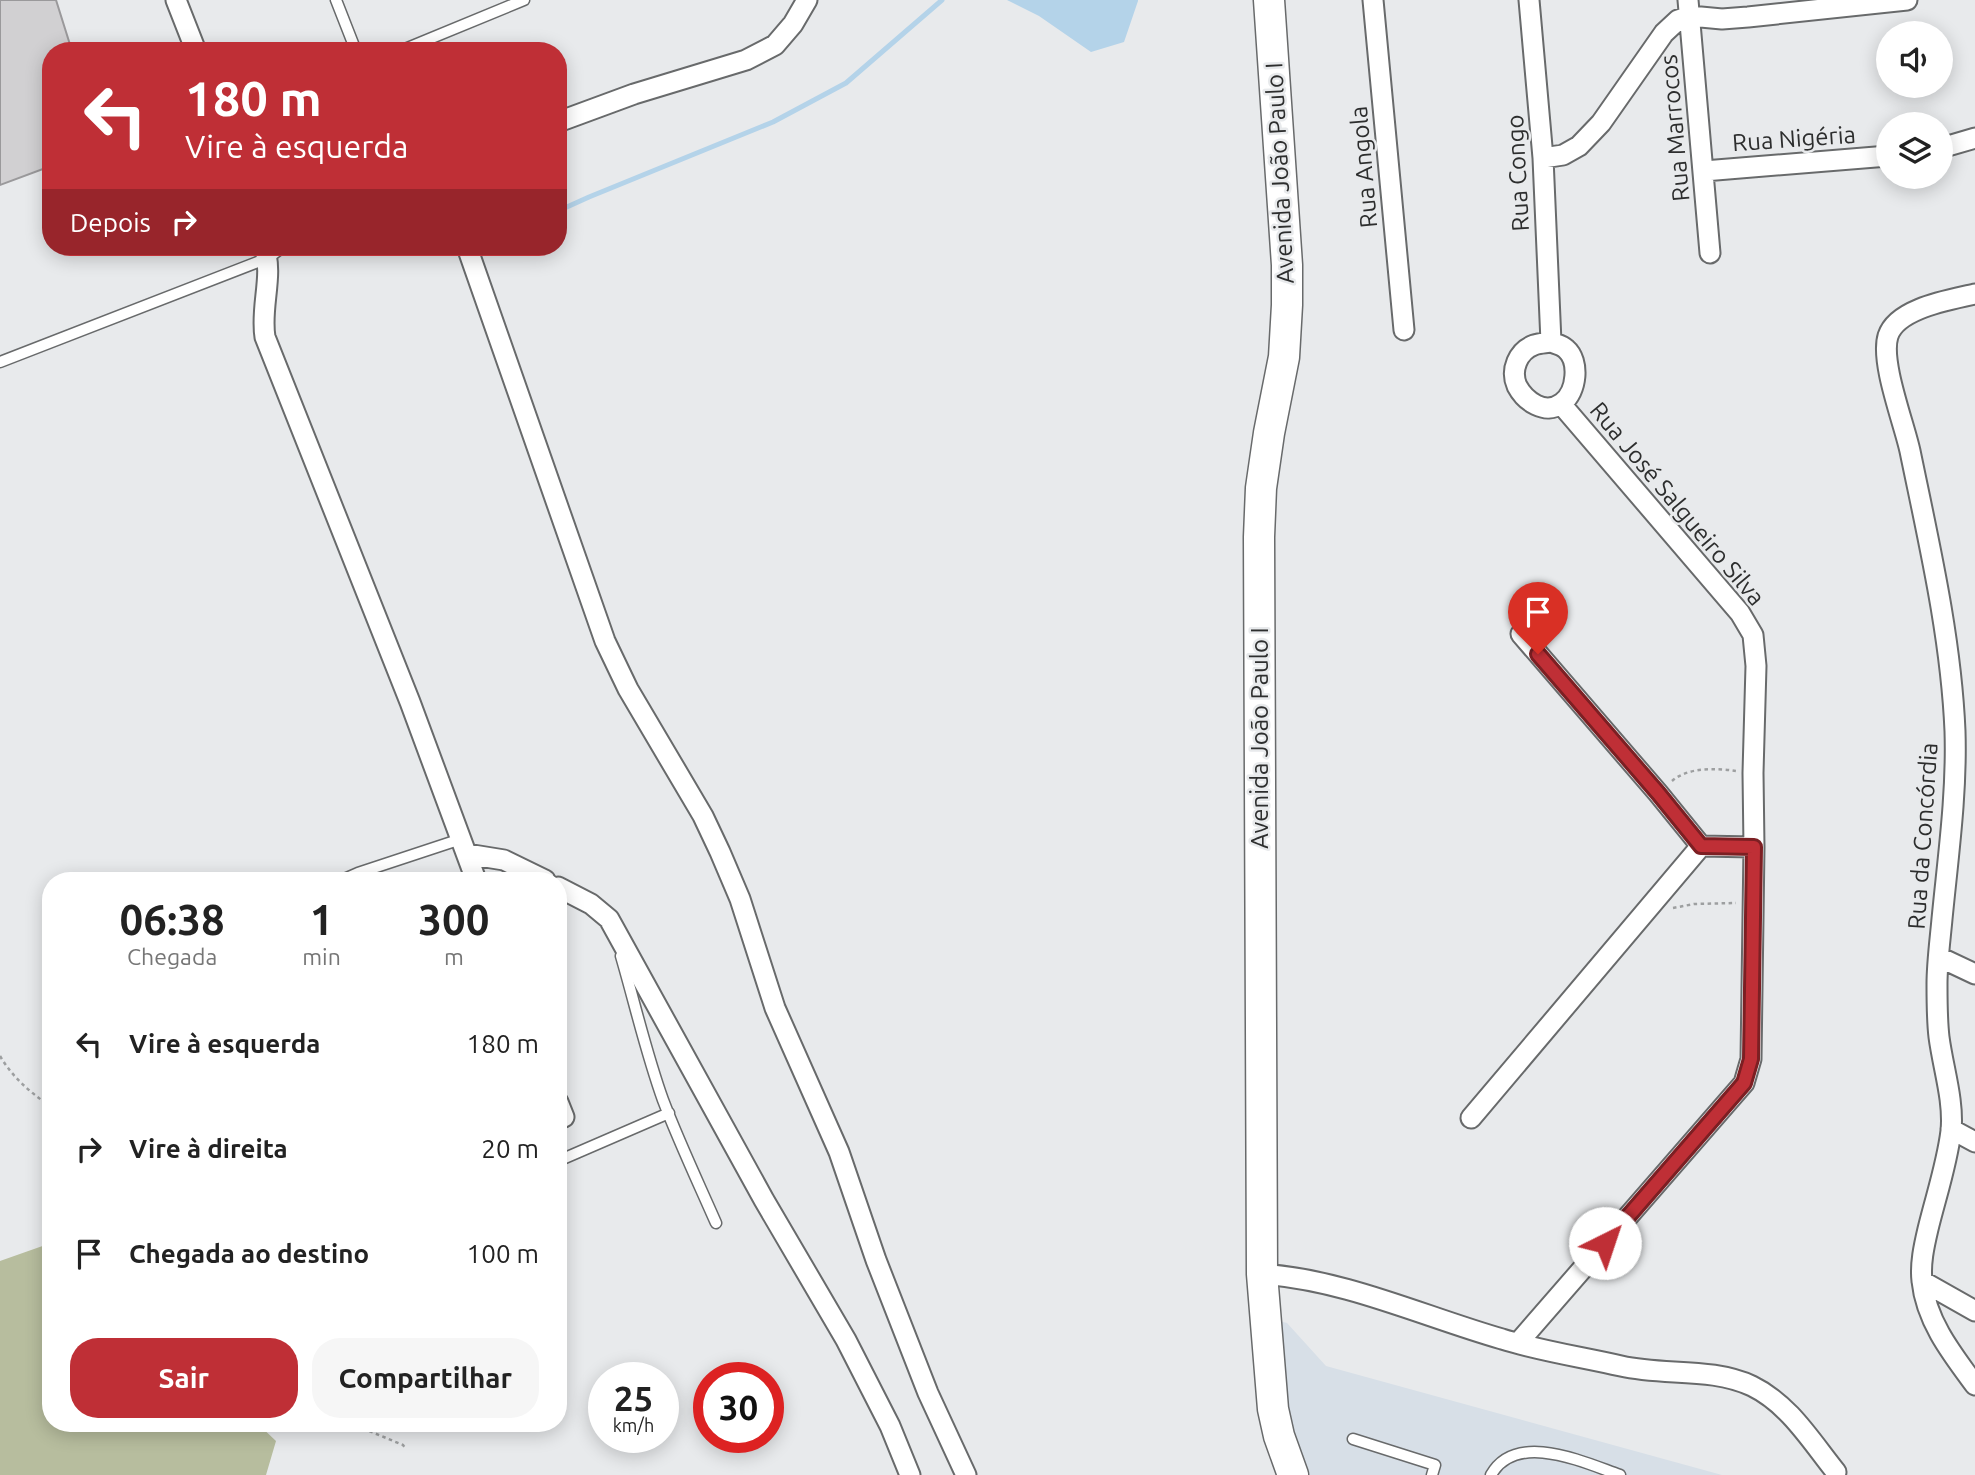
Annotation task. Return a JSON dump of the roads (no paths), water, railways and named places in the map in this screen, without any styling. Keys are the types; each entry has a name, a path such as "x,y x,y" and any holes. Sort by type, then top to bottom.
{"main road":[{"name":"Avenida João Paulo I","path":"1269,0 1287,304 1284,356 1261,488 1259,537 1262,1275 1273,1409 1293,1475"}],"street":[{"path":"176,0 192,42"},
{"path":"567,119 634,94 746,60 775,45 793,24 807,0"},
{"name":"Rua Angola","path":"1373,0 1404,330"},
{"name":"Rua Congo","path":"1529,0 1543,158 1550,342"},
{"path":"1543,158 1563,155 1579,146 1601,123 1664,33 1689,8 1722,19 1907,0"},
{"name":"Rua Marrocos","path":"1689,8 1710,253"},
{"path":"1953,144 1975,138"},
{"name":"Rua Nigéria","path":"1704,171 1876,157"},
{"path":"271,256 263,324 265,337 410,702 473,872"},
{"path":"470,256 605,641 628,690 703,816 720,852 740,899 775,1008 839,1152 876,1260 928,1393 966,1475"},
{"name":"Rua da Concórdia","path":"1975,294 1921,308 1898,321 1888,334 1886,347 1929,543 1947,646 1955,730 1955,786 1937,983 1939,1037 1950,1104 1951,1129 1925,1243 1922,1281 1935,1323 1947,1346 1975,1385"},
{"path":"1550,342 1564,347 1573,358 1575,375 1569,395 1561,404 1550,408 1537,406 1523,396 1515,382 1515,367 1521,354 1535,345 1550,342"},
{"name":"Rua José Salgueiro Silva","path":"1518,1343 1744,1083 1751,1059 1755,666 1753,635 1740,613 1561,404"},
{"path":"1521,634 1701,846 1754,847"},
{"path":"464,846 529,872"},
{"path":"1471,1118 1701,846"},
{"path":"567,892 592,904 609,919 757,1187 846,1340 890,1426 910,1475"},
{"path":"1939,957 1975,974"},
{"path":"1951,1129 1975,1142"},
{"path":"1262,1275 1331,1284 1363,1292 1492,1336 1628,1368 1727,1377 1776,1400 1836,1472"},
{"path":"1922,1281 1975,1311"}],"lane":[{"path":"336,0 352,42"},
{"path":"422,42 524,0"},
{"path":"0,362 260,256"},
{"path":"362,872 464,846"},
{"path":"609,919 635,1003 643,1039 669,1113 716,1223"},
{"path":"567,1157 669,1113"},
{"path":"1353,1439 1435,1465 1432,1475"},
{"path":"1491,1475 1508,1458 1524,1452 1546,1451 1620,1475"}],"water":[{"path":"1007,0 1138,1 1124,42 1091,52 1039,16"}],"waterway":[{"path":"567,207 773,122 846,83 942,0"}]}
